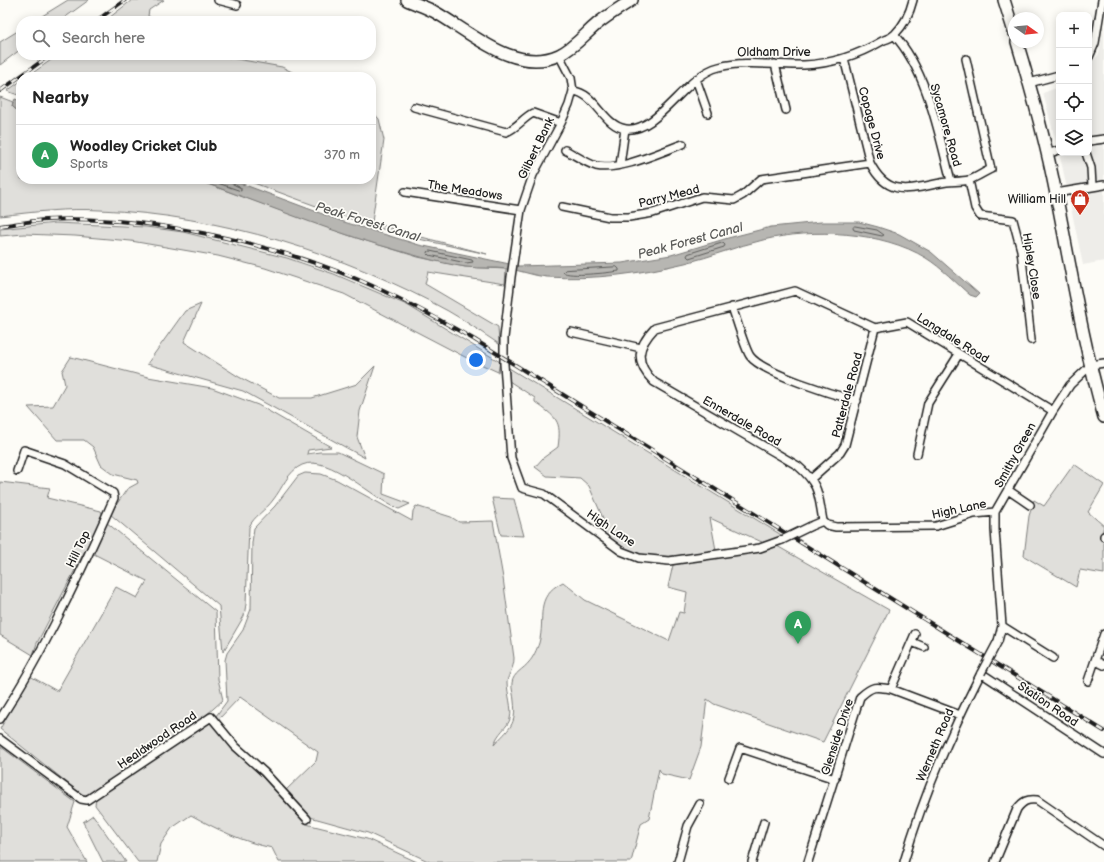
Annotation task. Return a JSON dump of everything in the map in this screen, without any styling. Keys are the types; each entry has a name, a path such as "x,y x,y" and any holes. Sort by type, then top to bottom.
{"main road":[{"path":"407,0 432,11 484,43 516,57 536,61 559,55 569,49 598,23 632,0"},
{"path":"1004,0 1008,13"},
{"path":"1019,48 1029,83 1056,193 1091,365 1101,396 1104,416"}],"street":[{"name":"Oldham Drive","path":"625,129 638,128 651,122 696,79 712,68 754,62 804,65 844,58 869,49 894,35 906,20 913,0"},
{"path":"1092,50 1095,43 1102,0"},
{"path":"222,1 237,5"},
{"name":"Sycamore Road","path":"894,35 903,44 923,84 935,116 951,181"},
{"path":"559,55 570,78 573,91 579,91 588,98 613,124 625,129 620,165"},
{"name":"Copage Drive","path":"844,58 870,163 876,175 883,182 906,190 951,181 968,180 991,169 966,59"},
{"path":"775,64 786,110"},
{"path":"1029,83 1056,76"},
{"path":"696,79 708,113"},
{"name":"Gilbert Bank","path":"511,277 521,210 533,175 561,123 573,91"},
{"path":"414,108 506,132 513,129 525,117 533,113 561,123"},
{"path":"1092,141 1104,139"},
{"path":"565,150 595,165 620,165 684,144"},
{"path":"1046,154 1056,151"},
{"path":"1087,156 1091,168 1092,186"},
{"name":"Parry Mead","path":"562,207 610,217 628,217 653,213 702,197 734,200 743,195 761,179 870,163"},
{"name":"Hipley Close","path":"968,180 975,208 980,216 1013,220 1021,250 1031,340"},
{"path":"1056,193 1104,185"},
{"name":"The Meadows","path":"405,192 521,210"},
{"name":"High Lane","path":"511,277 504,338 504,364 510,458 522,488 544,494 621,550 639,558 669,561 760,548 782,540 823,521 827,525 836,527 936,526 974,514 995,512"},
{"path":"571,332 641,348 645,338 655,328 795,291 876,328"},
{"path":"732,307 750,356 761,365 817,389 857,401"},
{"name":"Langdale Road","path":"876,328 907,322 1052,410"},
{"name":"Patterdale Road","path":"812,478 840,453 845,445 876,328"},
{"name":"Ennerdale Road","path":"641,348 640,358 644,373 654,382 798,466 812,478"},
{"path":"917,454 928,403 959,354"},
{"path":"1091,365 1104,362"},
{"name":"Smithy Green","path":"995,512 1052,410 1070,385 1091,365"},
{"name":"Hill Top","path":"0,719 34,662 114,498 113,493 65,464 24,450 17,471"},
{"path":"812,478 817,488 823,521"},
{"path":"1008,490 1030,505"},
{"path":"995,512 1002,626 1053,658"},
{"name":"Werneth Road","path":"904,862 922,804 960,715 980,673 998,641 1002,626"},
{"path":"891,689 915,634"},
{"path":"1088,680 1096,661 1104,634"},
{"path":"912,642 924,647"},
{"path":"1096,661 1104,665"},
{"name":"Station Road","path":"980,673 1104,754"},
{"name":"Glenside Drive","path":"808,862 860,697 871,688 879,687 891,689 960,715"},
{"name":"Healdwood Road","path":"0,739 81,799 87,800 211,717 235,746 264,772 307,819"},
{"path":"729,778 740,748 835,779"},
{"path":"996,862 1017,809 1021,803 1028,799 1037,800 1104,846"},
{"path":"678,862 690,821 700,804"},
{"path":"752,862 764,822"}],"shaded area":[{"path":"68,0 89,0 67,16 42,16"},
{"path":"132,0 164,0 149,10 148,16 111,16"},
{"path":"1104,24 1104,261 1083,265 1060,156 1092,156 1092,62 1099,54"},
{"path":"16,32 16,53 0,65 0,42"},
{"path":"51,60 242,60 282,67 292,72 34,72"},
{"path":"16,85 16,94 7,91"},
{"path":"1056,88 1056,142 1043,93"},
{"path":"0,97 13,102 12,106 16,110 16,184 208,184 348,235 418,257 465,267 506,269 505,284 428,272 425,284 498,327 499,344 448,311 408,290 366,271 280,241 235,229 145,213 100,210 63,210 0,216"},
{"path":"376,116 379,119 384,140 372,222 406,233 487,254 405,236 354,220 257,184 376,184"},
{"path":"55,223 146,227 183,232 287,258 334,274 407,305 500,362 498,372 465,357 344,294 265,268 218,256 131,241 75,236 24,234 0,236 0,229"},
{"path":"201,304 184,342 239,377 279,398 312,398 357,384 375,366 360,411 357,437 365,458 243,391 147,364 185,311"},
{"path":"71,357 148,377 212,388 258,405 331,447 308,450 307,454 338,452 384,474 383,494 410,504 399,509 338,471 325,466 313,463 302,465 293,471 270,504 251,523 249,527 246,604 244,616 223,652 219,606 110,514 127,489 138,483 137,480 113,474 101,465 93,447 84,440 57,440 28,407 53,406 65,385 62,371"},
{"path":"509,368 783,536 764,543 710,518 716,550 680,555 656,556 644,555 622,547 600,530 606,525 589,486 580,478 547,476 535,467 543,458 558,447 558,425 553,416 535,402 535,398 509,381"},
{"path":"1074,464 1104,485 1088,512 1104,526 1101,536 1104,542 1104,574 1080,570 1076,587 1024,556 1029,516 1034,500 1044,506"},
{"path":"305,473 321,474 337,480 412,521 413,511 416,506 451,517 459,522 493,521 503,578 514,658 507,682 511,715 509,722 497,737 494,745 508,730 513,721 515,709 512,683 514,676 527,665 539,643 544,601 554,588 563,582 585,600 669,641 679,612 684,613 687,592 668,587 673,565 777,546 889,610 823,742 714,704 707,699 701,747 689,780 662,774 659,769 649,819 641,824 631,862 430,862 368,833 310,817 284,792 316,761 318,752 240,697 218,720 216,716 227,701 225,660 227,653 243,630 251,609 252,543 254,528 275,506 298,476"},
{"path":"0,482 50,488 47,498 101,511 103,516 37,643 33,655 0,635"},
{"path":"492,498 514,499 524,536 501,535"},
{"path":"106,522 216,612 218,679 223,700 205,716 87,796 80,793 0,729 30,676 57,691 116,587 137,598 147,581 92,553"},
{"path":"211,722 306,824 367,839 417,862 279,862 272,848 230,834 191,815 172,828 161,844 157,862 138,862 95,805 96,798"},
{"path":"0,746 75,802 67,827 87,862 0,862"},
{"path":"93,815 126,862 103,862 83,822"}],"water":[{"path":"15,99 16,99 16,110 12,106"},
{"path":"207,184 242,184 344,222 419,245 519,266 622,263 671,255 771,227 821,222 859,222 899,234 931,252 979,294 976,297 970,295 932,262 908,249 889,242 847,234 825,233 783,236 753,242 695,261 668,267 599,277 565,278 547,277 497,268 476,268 444,263 379,245 309,222"}],"railway":[{"path":"103,16 125,0"},
{"path":"26,72 43,60"},
{"path":"0,91 16,79"},
{"path":"0,226 45,220 83,219 164,226 246,243 286,254 324,266 389,293 475,340 1104,731"}],"place":[{"name":"William Hill","path":"1080,216"},
{"name":"Woodley Cricket Club","path":"798,644"}],"water label":[{"name":"Peak Forest Canal","path":"368,221"},
{"name":"Peak Forest Canal","path":"690,240"}]}
